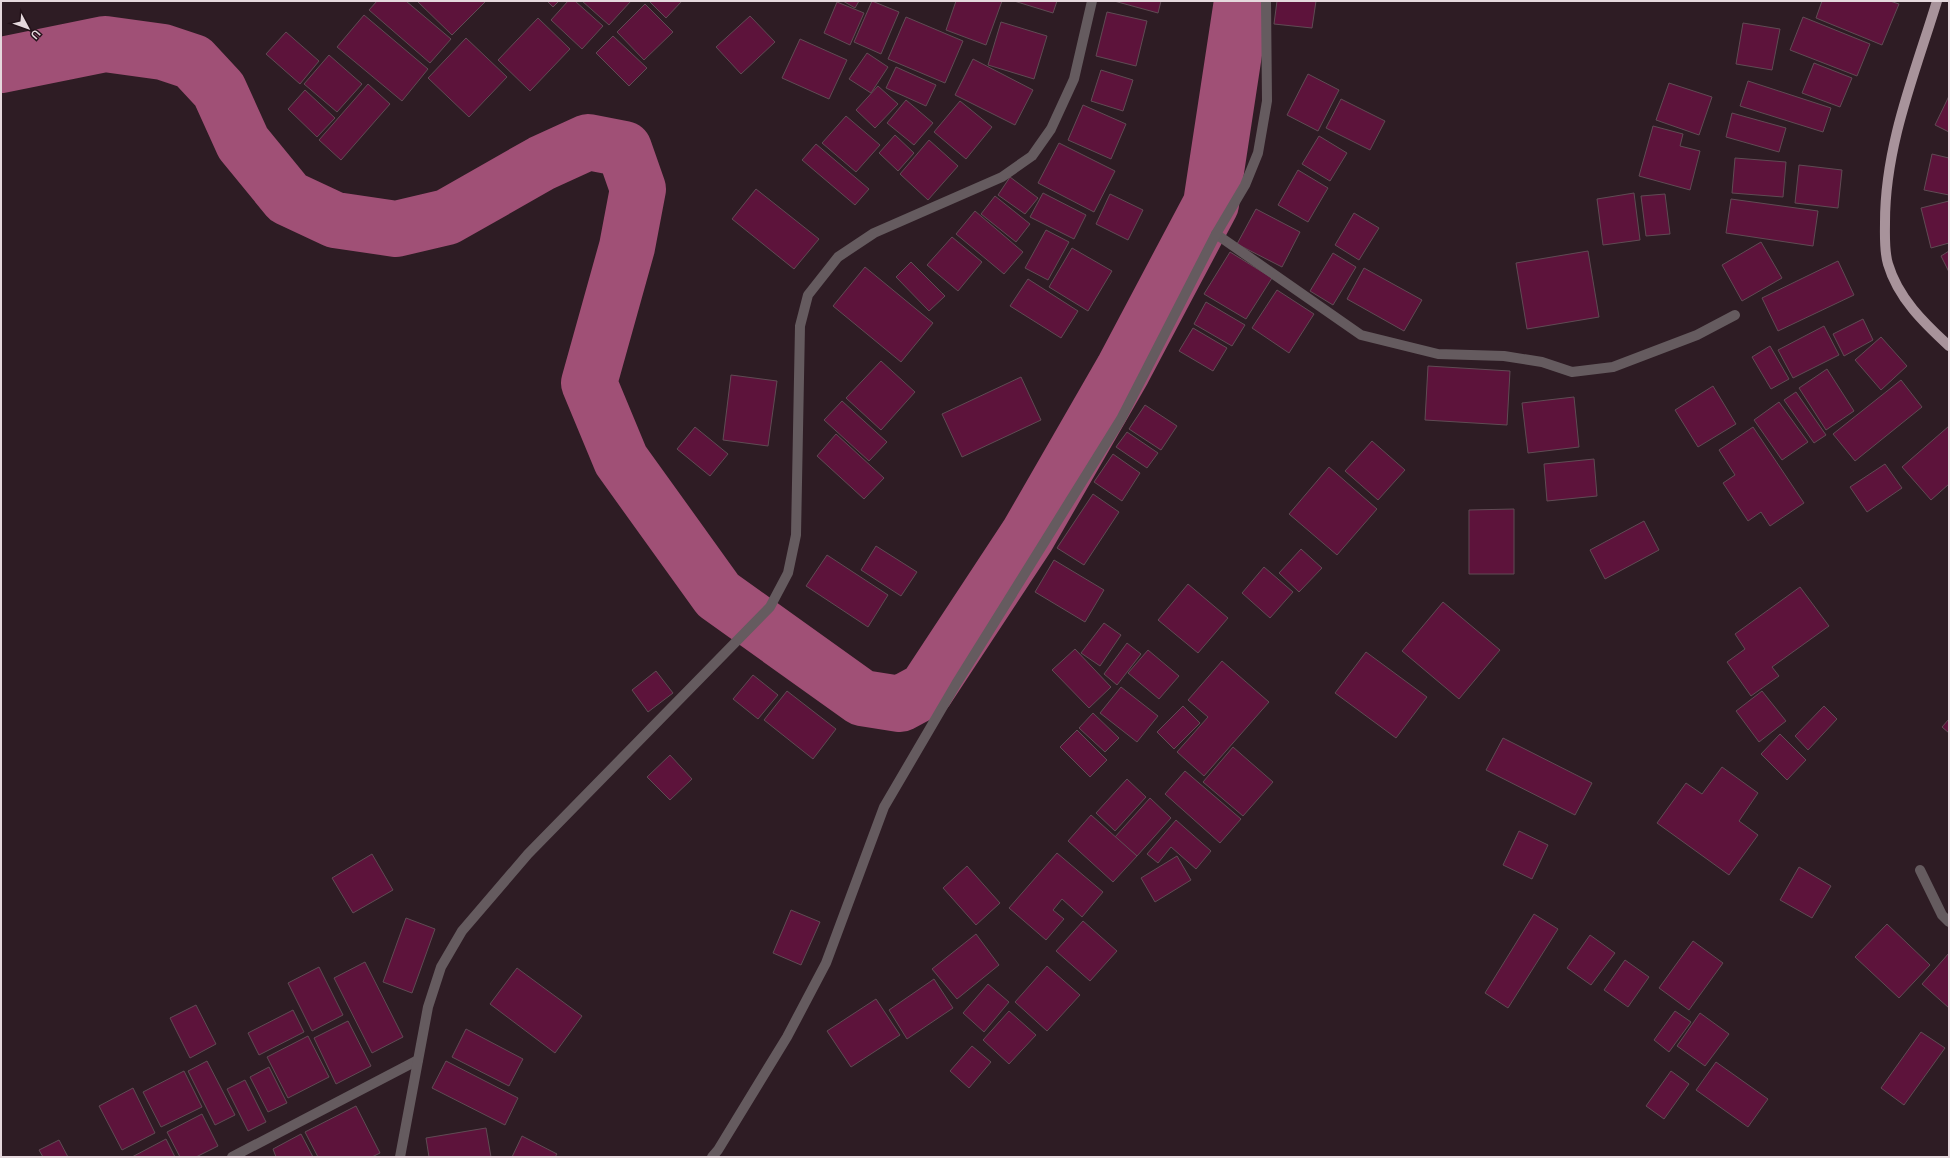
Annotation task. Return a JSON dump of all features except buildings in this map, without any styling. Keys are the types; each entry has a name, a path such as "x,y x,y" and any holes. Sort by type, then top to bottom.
{"main road":[{"path":"1937,1 1896,134 1885,200 1885,242 1887,263 1906,301 1949,346"}],"street":[{"path":"400,1157 428,1007 441,967 462,931 528,854 770,606 788,573 796,535 800,326 808,295 838,257 874,233 1002,176 1032,156 1051,129 1074,79 1092,1"},
{"path":"712,1157 718,1150 787,1037 826,963 884,807 956,684 1121,419 1216,234 1245,186 1258,153 1267,100 1266,1"},
{"path":"1216,234 1361,335 1438,354 1504,356 1542,362 1572,372 1613,367 1697,335 1735,315"},
{"path":"1920,870 1942,914 1949,922"},
{"path":"232,1157 418,1060"}],"waterway":[{"path":"1,65 105,44 163,52 193,62 219,90 243,143 288,198 335,220 396,229 447,217 542,163 588,142 624,149 638,189 627,247 589,383 621,460 718,595 862,698 900,704 926,690 1028,535 1123,370 1211,204 1242,1"}]}
